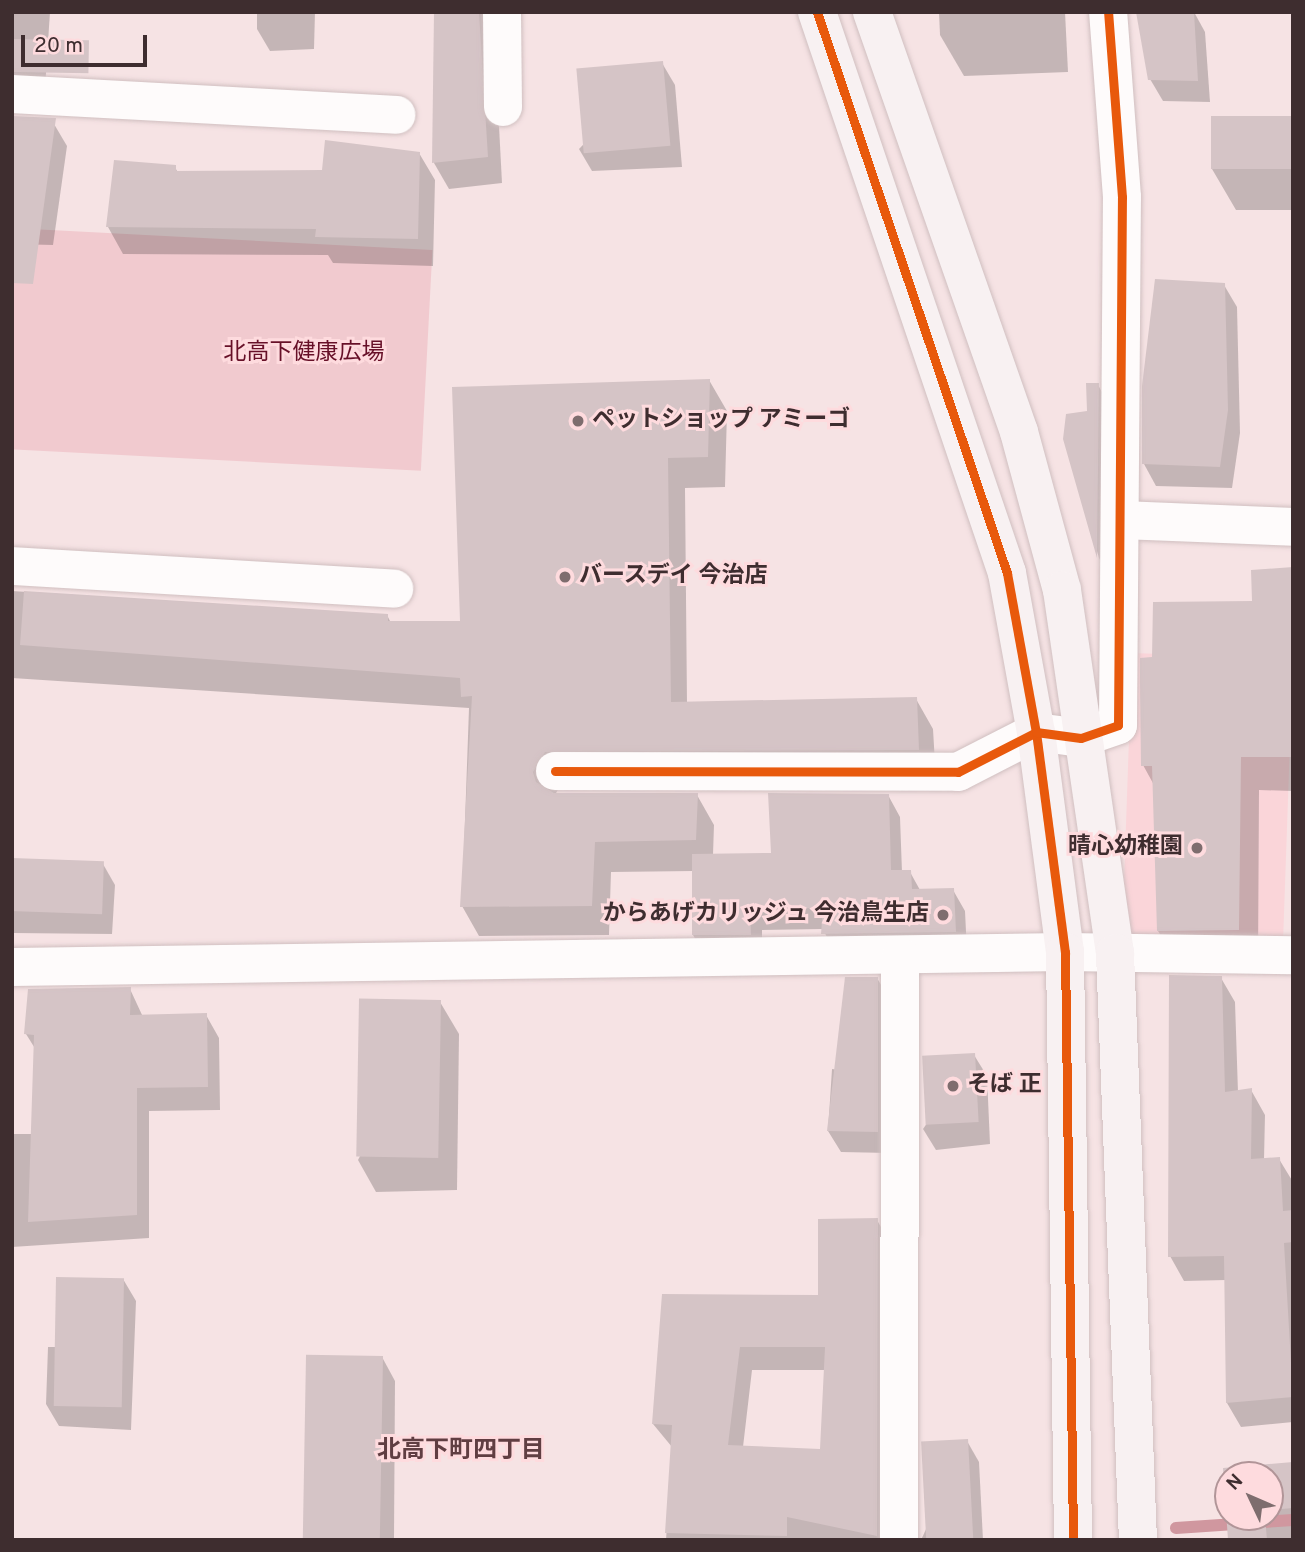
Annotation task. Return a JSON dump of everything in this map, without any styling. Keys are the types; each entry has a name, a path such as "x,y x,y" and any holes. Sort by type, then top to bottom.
{"street":[{"path":"502,12 503,107"},
{"path":"817,12 1007,573 1036,732 1065,952 1073,1540"},
{"path":"872,12 1019,432 1062,590 1081,738 1115,953 1138,1540"},
{"path":"555,771 958,772 1036,732 1081,738 1118,724 1122,520 1122,197 1108,12"},
{"path":"12,94 396,114"},
{"path":"1122,520 1293,527"},
{"path":"12,566 394,589"},
{"path":"12,967 900,957 1065,952 1293,955"},
{"path":"899,1540 900,957"}],"shaded area":[{"name":"晴心幼稚園","path":"1132,653 1293,659 1283,941 1122,936"}],"green space":[{"name":"北高下健康広場","path":"12,228 432,250 421,471 12,449"}],"building":[{"path":"434,12 479,12 488,157 432,163"},
{"path":"1136,12 1194,12 1198,81 1148,80"},
{"path":"12,39 89,40 88,73 12,72"},
{"path":"663,61 670,146 584,153 576,69"},
{"path":"12,116 56,118 33,284 12,283"},
{"path":"1211,116 1293,116 1293,169 1211,169"},
{"path":"325,140 420,152 418,239 315,237 316,229 106,227 114,160 176,165 176,171 322,170"},
{"path":"1155,279 1225,283 1228,410 1220,467 1142,464 1142,386"},
{"path":"710,379 708,457 668,458 671,702 917,697 919,750 545,752 533,772 536,782 554,793 698,793 696,840 595,842 592,906 460,907 472,696 461,697 460,678 20,645 24,591 388,614 388,621 460,621 452,387"},
{"path":"1086,383 1099,383 1097,558 1063,439 1066,414 1087,411"},
{"name":"晴心幼稚園","path":"1293,567 1293,757 1241,757 1239,930 1157,931 1152,766 1141,766 1140,684 1140,658 1152,657 1153,602 1252,601 1251,570"},
{"path":"768,793 889,794 891,870 911,870 912,889 954,888 956,932 821,934 823,908 750,909 751,935 692,935 692,854 771,853"},
{"path":"12,858 104,861 102,914 12,911"},
{"path":"1169,975 1222,976 1225,1092 1252,1088 1251,1159 1280,1157 1283,1211 1293,1210 1293,1242 1284,1243 1293,1397 1226,1403 1224,1256 1168,1257"},
{"path":"845,977 878,977 878,1132 827,1131"},
{"path":"131,987 130,1015 207,1013 208,1087 137,1088 137,1215 28,1222 34,1035 24,1034 28,989"},
{"path":"359,999 441,1000 438,1158 356,1157"},
{"path":"975,1053 979,1122 926,1125 922,1056"},
{"path":"878,1218 877,1536 787,1517 787,1536 665,1533 672,1425 652,1424 662,1294 818,1295 818,1219","holes":["740,1347 825,1347 820,1449 728,1445"]},
{"path":"56,1277 124,1278 122,1407 54,1406"},
{"path":"306,1355 383,1356 380,1540 303,1539"},
{"path":"968,1439 973,1540 926,1540 921,1441"},
{"path":"1293,1462 1293,1508 1284,1509 1284,1463"},
{"path":"1227,1531 1266,1531 1267,1540 1228,1540"}],"waterway":[{"path":"1176,1528 1293,1520"}],"cycle path":[{"path":"817,12 1007,573 1036,732 1065,952 1073,1540"},
{"path":"555,771 958,772 1036,732 1081,738 1118,725 1122,197 1108,12"}],"place":[{"name":"ペットショップ アミーゴ","path":"578,421"},
{"name":"バースデイ 今治店","path":"565,577"},
{"name":"晴心幼稚園","path":"1197,848"},
{"name":"からあげカリッジュ 今治鳥生店","path":"943,915"},
{"name":"そば 正","path":"953,1086"}],"district":[{"name":"北高下町四丁目","path":"461,1452"}]}
